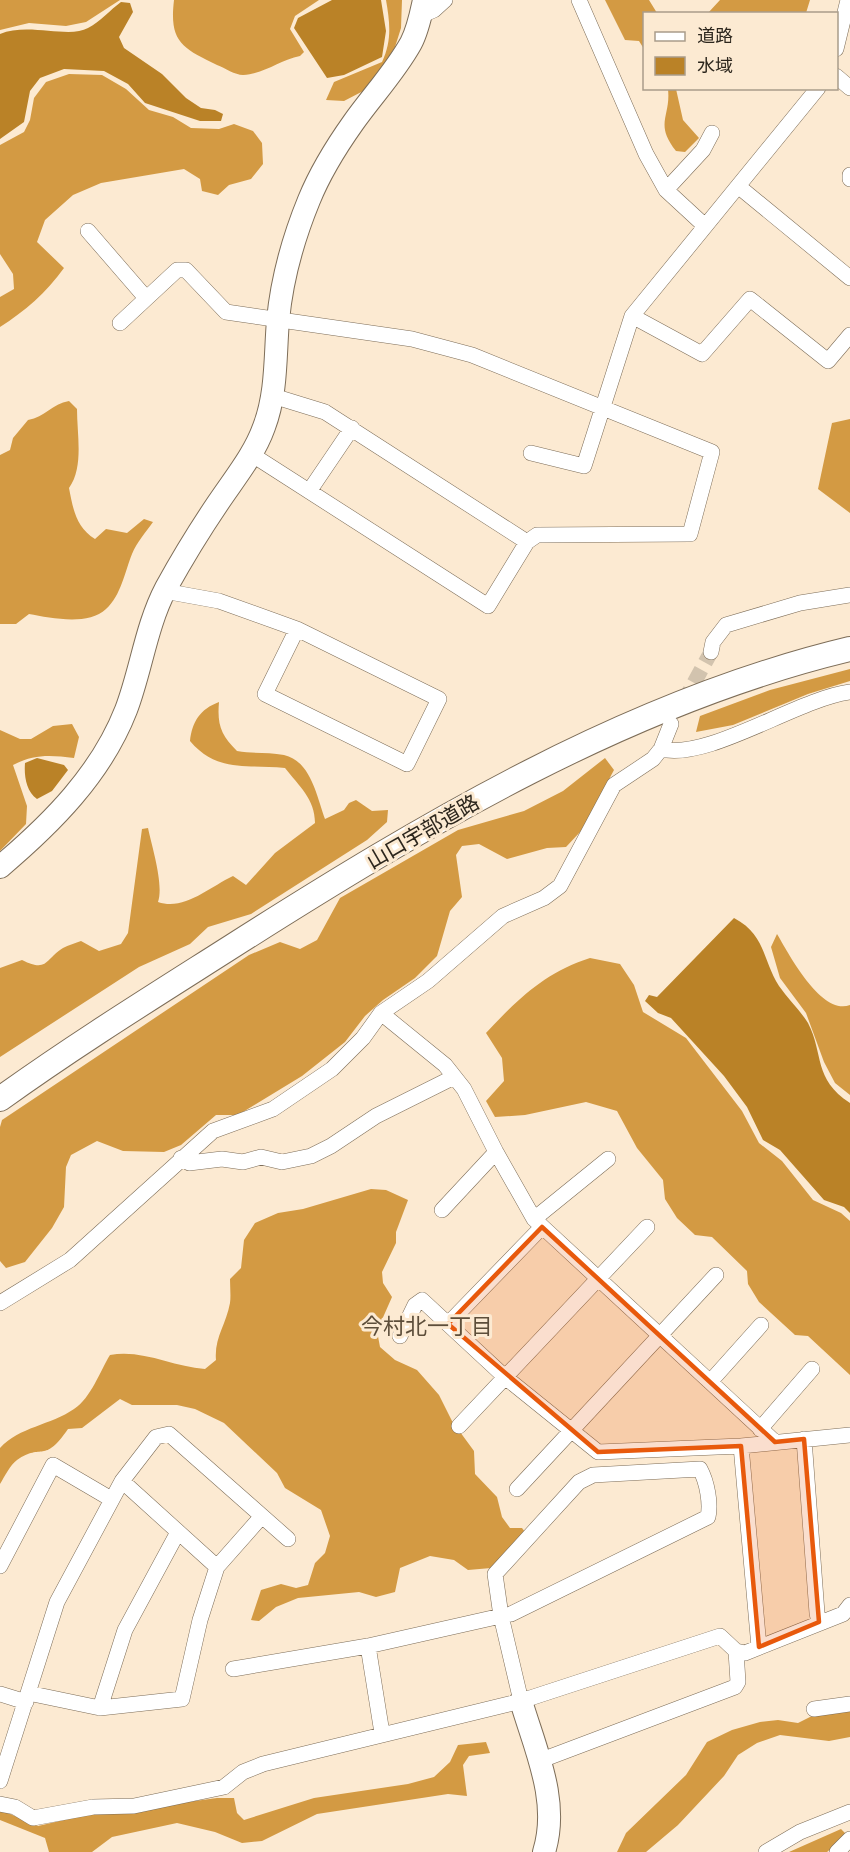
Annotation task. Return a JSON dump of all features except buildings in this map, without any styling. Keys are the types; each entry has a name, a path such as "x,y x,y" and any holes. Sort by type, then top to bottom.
{"main road":[{"name":"山口宇部道路","path":"0,1097 285,912 515,781 577,750 695,699 850,649"}],"street":[{"path":"0,867 88,780 104,756 126,709 164,591 195,537 251,454 264,429 273,396 278,319 290,251 310,197 328,161 412,41 422,8 434,10 445,0"},
{"path":"579,0 646,154 666,190 705,226"},
{"path":"838,45 848,0"},
{"path":"838,77 850,88"},
{"path":"531,453 584,466 632,316 816,90"},
{"path":"666,190 703,150 712,133"},
{"path":"738,186 850,278"},
{"path":"88,231 146,298"},
{"path":"120,323 177,270 186,270 226,312 412,339 472,355 712,452 690,534 537,535 527,542 488,606 251,454"},
{"path":"632,316 702,354 750,299 828,362 850,335"},
{"path":"273,396 325,412 527,542"},
{"path":"310,490 352,428"},
{"path":"164,591 219,601 297,629 439,699 407,764 266,694 297,629"},
{"path":"711,651 713,642 726,624 800,603 850,595"},
{"path":"661,749 684,751 749,729 819,699 850,692"},
{"path":"0,1303 70,1260 213,1131 273,1109 332,1069 363,1038 381,1013 429,981 503,916 544,898 560,886 614,785 652,759 661,749 671,724"},
{"path":"381,1013 445,1065 464,1089 496,1152 538,1223 600,1278 774,1442"},
{"path":"181,1158 189,1163 222,1159 243,1162 261,1157 282,1162 311,1156 331,1146 376,1116 454,1077"},
{"path":"442,1210 496,1152"},
{"path":"448,1324 538,1223 608,1159"},
{"path":"459,1426 647,1227"},
{"path":"517,1489 716,1275"},
{"path":"400,1336 415,1305 422,1300 505,1377 598,1452 741,1446 850,1435"},
{"path":"710,1382 760,1325"},
{"path":"760,1429 812,1369"},
{"path":"0,1780 57,1602 111,1499 156,1437 169,1434 288,1539"},
{"path":"804,1439 819,1622"},
{"path":"741,1446 759,1647"},
{"path":"0,1566 53,1466 111,1499"},
{"path":"233,1669 368,1646 501,1616 511,1614 708,1517 710,1509 704,1476 700,1469 593,1475 579,1482 495,1574 501,1616 521,1701 546,1786 550,1818 544,1852"},
{"path":"122,1481 217,1567"},
{"path":"0,1694 100,1708 182,1699 200,1620 217,1567 261,1516"},
{"path":"100,1708 124,1630 178,1532"},
{"path":"0,1804 15,1807 33,1818 93,1807 134,1806 224,1787 243,1772 262,1764 521,1701 720,1636 736,1651 744,1653 843,1614 850,1605"},
{"path":"368,1646 382,1733"},
{"path":"539,1761 735,1687 738,1682 736,1651"},
{"path":"814,1709 850,1704"},
{"path":"766,1852 800,1832 850,1812"},
{"path":"837,1852 850,1839"}],"highlighted area":[{"path":"542,1227 775,1442 804,1439 819,1622 759,1647 741,1446 598,1452 448,1324"}],"shaded area":[{"path":"0,0 120,0 86,22 66,26 29,23 0,30"},
{"path":"174,0 319,0 295,16 290,29 304,52 300,56 258,72 243,75 233,73 195,54 180,42 174,25"},
{"path":"386,0 402,0 401,28 395,47 369,88 344,101 326,100 334,82 382,62 389,32"},
{"path":"605,0 649,0 656,12 643,12 643,47 639,41 625,40"},
{"path":"720,0 810,0 806,12 709,12"},
{"path":"69,74 102,75 126,89 149,110 173,117 191,128 219,129 234,124 253,131 262,143 263,164 251,179 229,185 218,195 202,191 200,179 184,169 101,183 73,195 45,220 37,242 64,268 35,301 0,327 0,297 14,289 13,274 0,254 0,145 24,132 30,120 34,98 46,82"},
{"path":"668,90 676,90 683,120 699,138 685,152 676,151 666,133"},
{"path":"69,401 77,409 79,450 77,470 69,488 74,510 83,529 95,539 106,529 127,533 144,519 153,522 134,550 122,583 106,609 89,618 69,619 29,614 16,624 0,624 0,455 10,450 13,438 28,420"},
{"path":"850,419 850,513 818,489 832,423"},
{"path":"850,669 850,681 808,694 733,725 696,732 700,716 770,690"},
{"path":"219,702 221,729 237,751 284,755 301,764 312,781 325,819 344,810 349,803 356,800 372,811 388,810 387,822 367,840 251,914 208,927 190,944 139,967 0,1057 0,968 22,960 30,964 42,965 63,948 81,941 99,951 121,944 128,933 142,829 148,828 155,855 160,886 158,902 168,904 187,901 233,876 246,885 275,853 315,823 309,800 285,768 222,763 200,751 190,741 198,717 207,708"},
{"path":"72,724 79,737 74,758 42,756 13,765 27,806 26,824 0,851 0,730 20,739 31,739 53,726"},
{"path":"605,758 614,770 581,831 566,847 547,848 507,859 479,844 462,846 456,855 462,897 450,911 437,956 415,978 383,1000 365,1016 345,1042 302,1076 238,1115 216,1115 181,1145 164,1152 123,1151 97,1141 71,1155 66,1167 64,1207 52,1228 25,1262 6,1268 0,1261 0,1127 2,1120 249,955 280,942 300,949 317,940 340,898 458,830 524,811 563,791"},
{"path":"777,934 817,993 839,1006 850,1005 850,1095 835,1083 824,1062 806,1013 780,978 771,947"},
{"path":"590,958 620,964 634,985 643,1012 686,1038 742,1111 759,1143 782,1161 813,1200 841,1213 850,1221 850,1375 808,1336 795,1335 759,1302 748,1284 747,1271 712,1237 695,1235 677,1218 665,1199 663,1180 637,1148 617,1111 586,1102 525,1115 495,1117 486,1101 504,1081 502,1058 486,1033 509,1009 545,979"},
{"path":"371,1189 386,1190 408,1200 396,1232 396,1243 382,1272 383,1283 392,1297 377,1331 380,1347 395,1360 417,1370 439,1395 452,1421 474,1451 475,1474 497,1497 502,1517 510,1528 522,1528 525,1532 491,1568 468,1570 454,1560 430,1556 400,1568 395,1592 376,1597 359,1592 298,1598 276,1607 259,1621 251,1620 261,1590 281,1584 296,1588 308,1585 315,1563 325,1553 330,1536 321,1510 285,1488 277,1473 224,1423 195,1409 177,1405 132,1405 120,1399 82,1428 68,1429 48,1450 32,1453 17,1460 0,1484 0,1448 16,1435 55,1419 80,1404 110,1355 134,1354 205,1369 216,1360 218,1338 230,1303 230,1279 241,1268 244,1240 255,1223 278,1213 303,1209"},
{"path":"850,1710 850,1737 829,1741 780,1735 757,1743 738,1755 724,1776 678,1825 646,1852 617,1852 626,1833 686,1775 707,1742 732,1730 760,1722 778,1720 798,1723 814,1715"},
{"path":"486,1742 490,1753 469,1756 463,1765 467,1796 448,1794 317,1814 262,1841 242,1843 215,1832 177,1823 112,1837 92,1852 49,1852 45,1838 0,1820 0,1811 3,1811 38,1826 77,1817 217,1798 234,1798 237,1813 244,1820 314,1798 408,1784 434,1777 450,1762 458,1745"},
{"path":"841,1829 847,1835 827,1852 789,1852"}],"water":[{"path":"332,0 381,0 386,31 382,57 344,75 327,78 294,28 298,18"},
{"path":"121,2 130,3 133,12 119,37 124,48 162,74 186,98 201,108 223,114 221,121 200,121 145,103 128,84 104,71 64,69 40,78 30,91 24,122 0,139 0,34 23,30 80,31 97,23"},
{"path":"37,758 64,765 68,770 52,791 37,799 28,788 25,763"},
{"path":"734,918 752,932 758,940 779,986 808,1023 821,1066 830,1085 850,1103 850,1213 844,1207 824,1200 780,1150 763,1140 747,1107 724,1076 671,1018 658,1013 645,1001 649,995 657,997"}],"tunnel":[{"path":"683,703 711,652"}],"district":[{"name":"今村北一丁目","path":"427,1326"}]}
